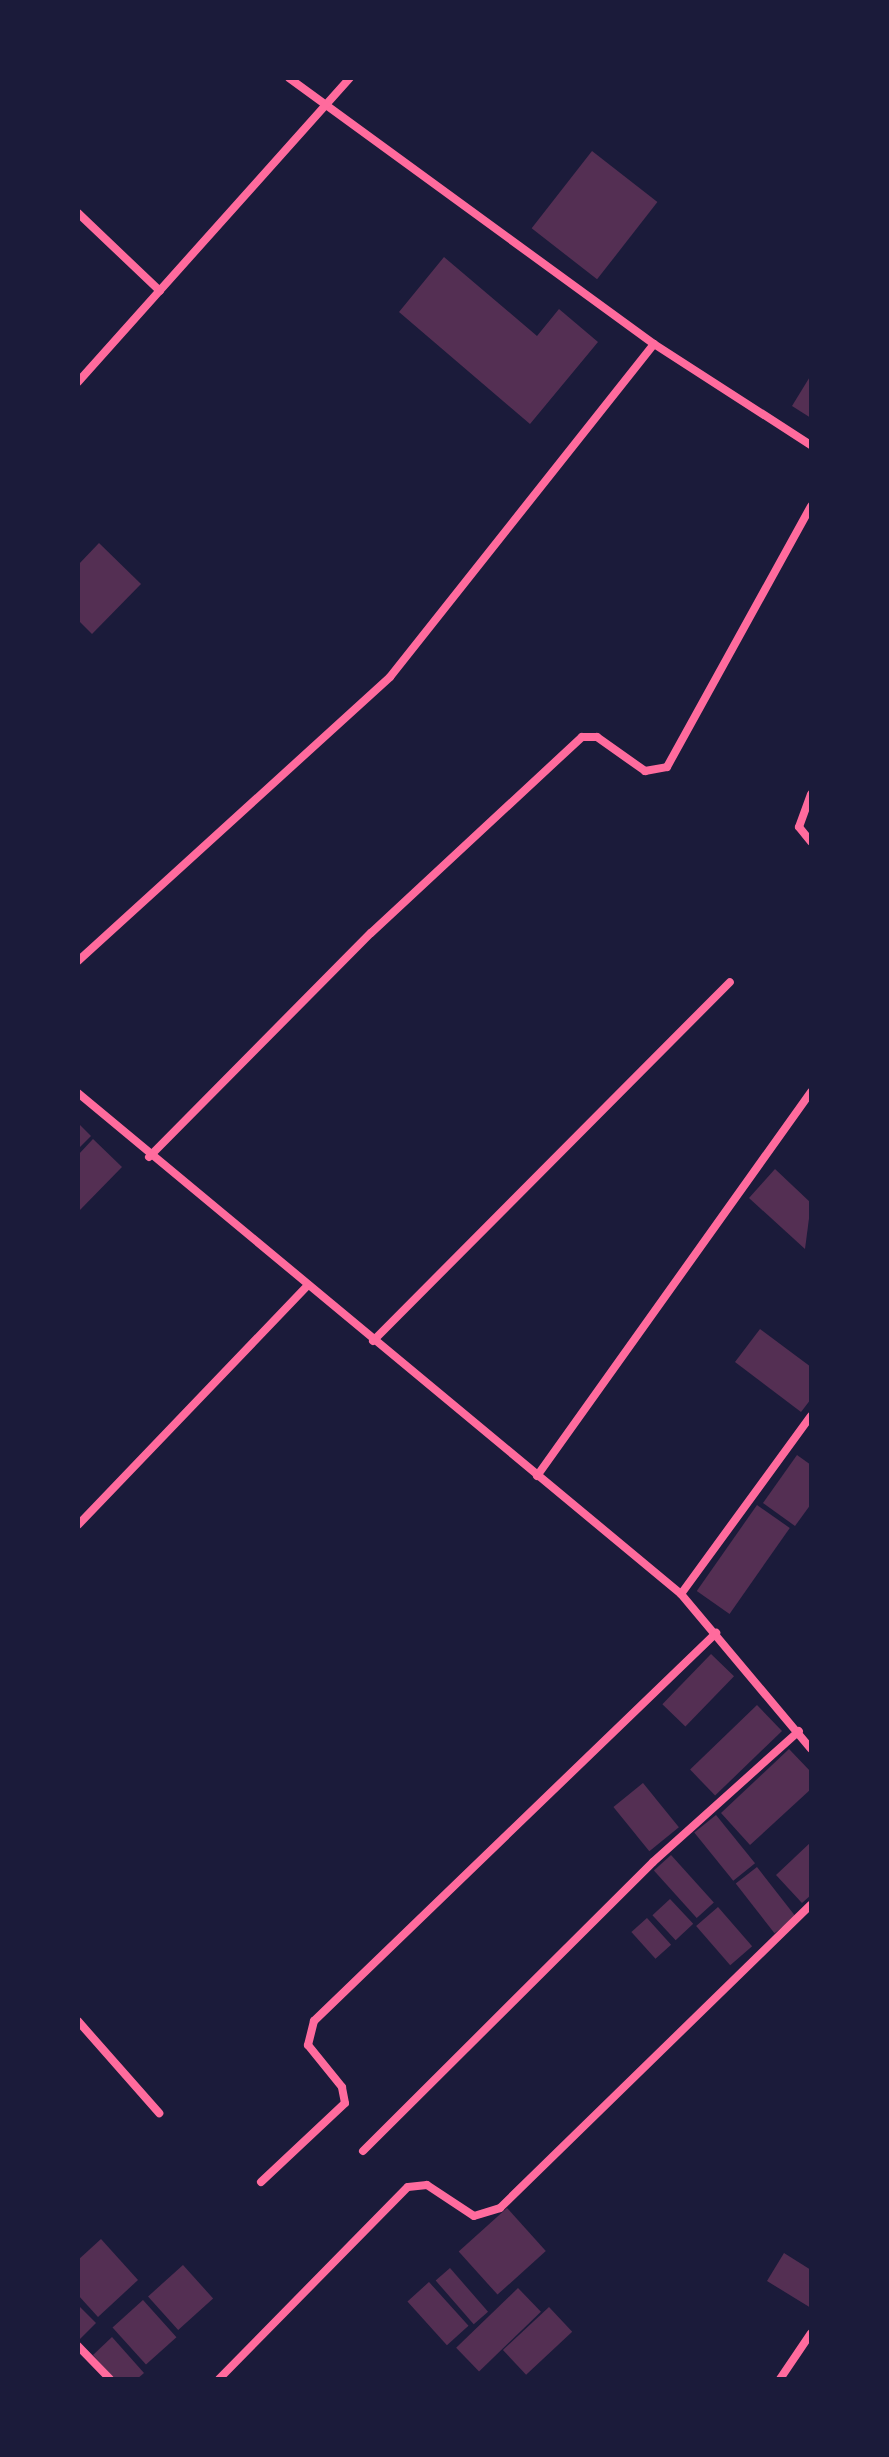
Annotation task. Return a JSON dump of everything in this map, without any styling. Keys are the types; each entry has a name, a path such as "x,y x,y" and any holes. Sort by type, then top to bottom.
{"street":[{"path":"289,78 654,344 811,445"},
{"path":"78,382 350,78"},
{"path":"78,213 160,291"},
{"path":"78,961 390,677 654,344"},
{"path":"149,1157 371,933 582,737 597,737 645,771 667,767 811,506"},
{"path":"811,794 799,827 811,842"},
{"path":"373,1341 730,982"},
{"path":"537,1476 811,1092"},
{"path":"78,1093 149,1157 681,1594 811,1749"},
{"path":"78,1525 307,1286"},
{"path":"681,1594 811,1416"},
{"path":"261,2182 345,2103 342,2087 308,2045 314,2021 716,1633"},
{"path":"363,2151 653,1862 799,1731"},
{"path":"219,2379 408,2187 427,2185 474,2216 500,2208 811,1905"},
{"path":"78,2021 159,2113"},
{"path":"780,2379 811,2333"},
{"path":"78,2347 110,2379"}],"building":[{"path":"592,151 657,202 597,279 532,228"},
{"path":"444,257 537,336 559,309 598,342 530,424 399,312"},
{"path":"811,375 811,418 792,406"},
{"path":"99,543 141,584 92,634 78,620 78,565"},
{"path":"78,1123 91,1136 78,1149"},
{"path":"93,1139 122,1167 78,1212 78,1155"},
{"path":"775,1169 811,1203 805,1249 749,1198"},
{"path":"760,1329 811,1367 811,1399 801,1412 735,1362"},
{"path":"797,1455 811,1465 811,1504 795,1526 763,1503"},
{"path":"757,1505 790,1528 730,1614 697,1591"},
{"path":"711,1654 734,1676 685,1727 662,1704"},
{"path":"757,1705 782,1731 715,1795 690,1770"},
{"path":"789,1749 811,1772 811,1789 750,1845 721,1813"},
{"path":"643,1783 679,1827 649,1851 613,1807"},
{"path":"716,1815 755,1863 733,1881 694,1833"},
{"path":"811,1842 811,1895 802,1903 776,1875"},
{"path":"671,1855 714,1903 697,1918 654,1870"},
{"path":"757,1867 796,1917 775,1933 736,1884"},
{"path":"670,1899 693,1924 676,1940 652,1915"},
{"path":"718,1907 752,1946 730,1965 696,1926"},
{"path":"647,1918 671,1945 655,1959 631,1932"},
{"path":"507,2208 546,2251 498,2295 459,2251"},
{"path":"101,2239 138,2280 98,2317 78,2295 78,2260"},
{"path":"784,2253 811,2270 811,2308 767,2281"},
{"path":"183,2265 213,2298 178,2330 148,2296"},
{"path":"450,2268 488,2312 474,2324 436,2280"},
{"path":"429,2282 468,2326 447,2345 407,2301"},
{"path":"518,2288 541,2312 479,2371 456,2348"},
{"path":"143,2300 176,2337 146,2365 113,2327"},
{"path":"78,2305 96,2323 78,2341"},
{"path":"549,2307 572,2332 526,2375 503,2350"},
{"path":"112,2337 144,2373 137,2379 114,2379 93,2355"}]}
